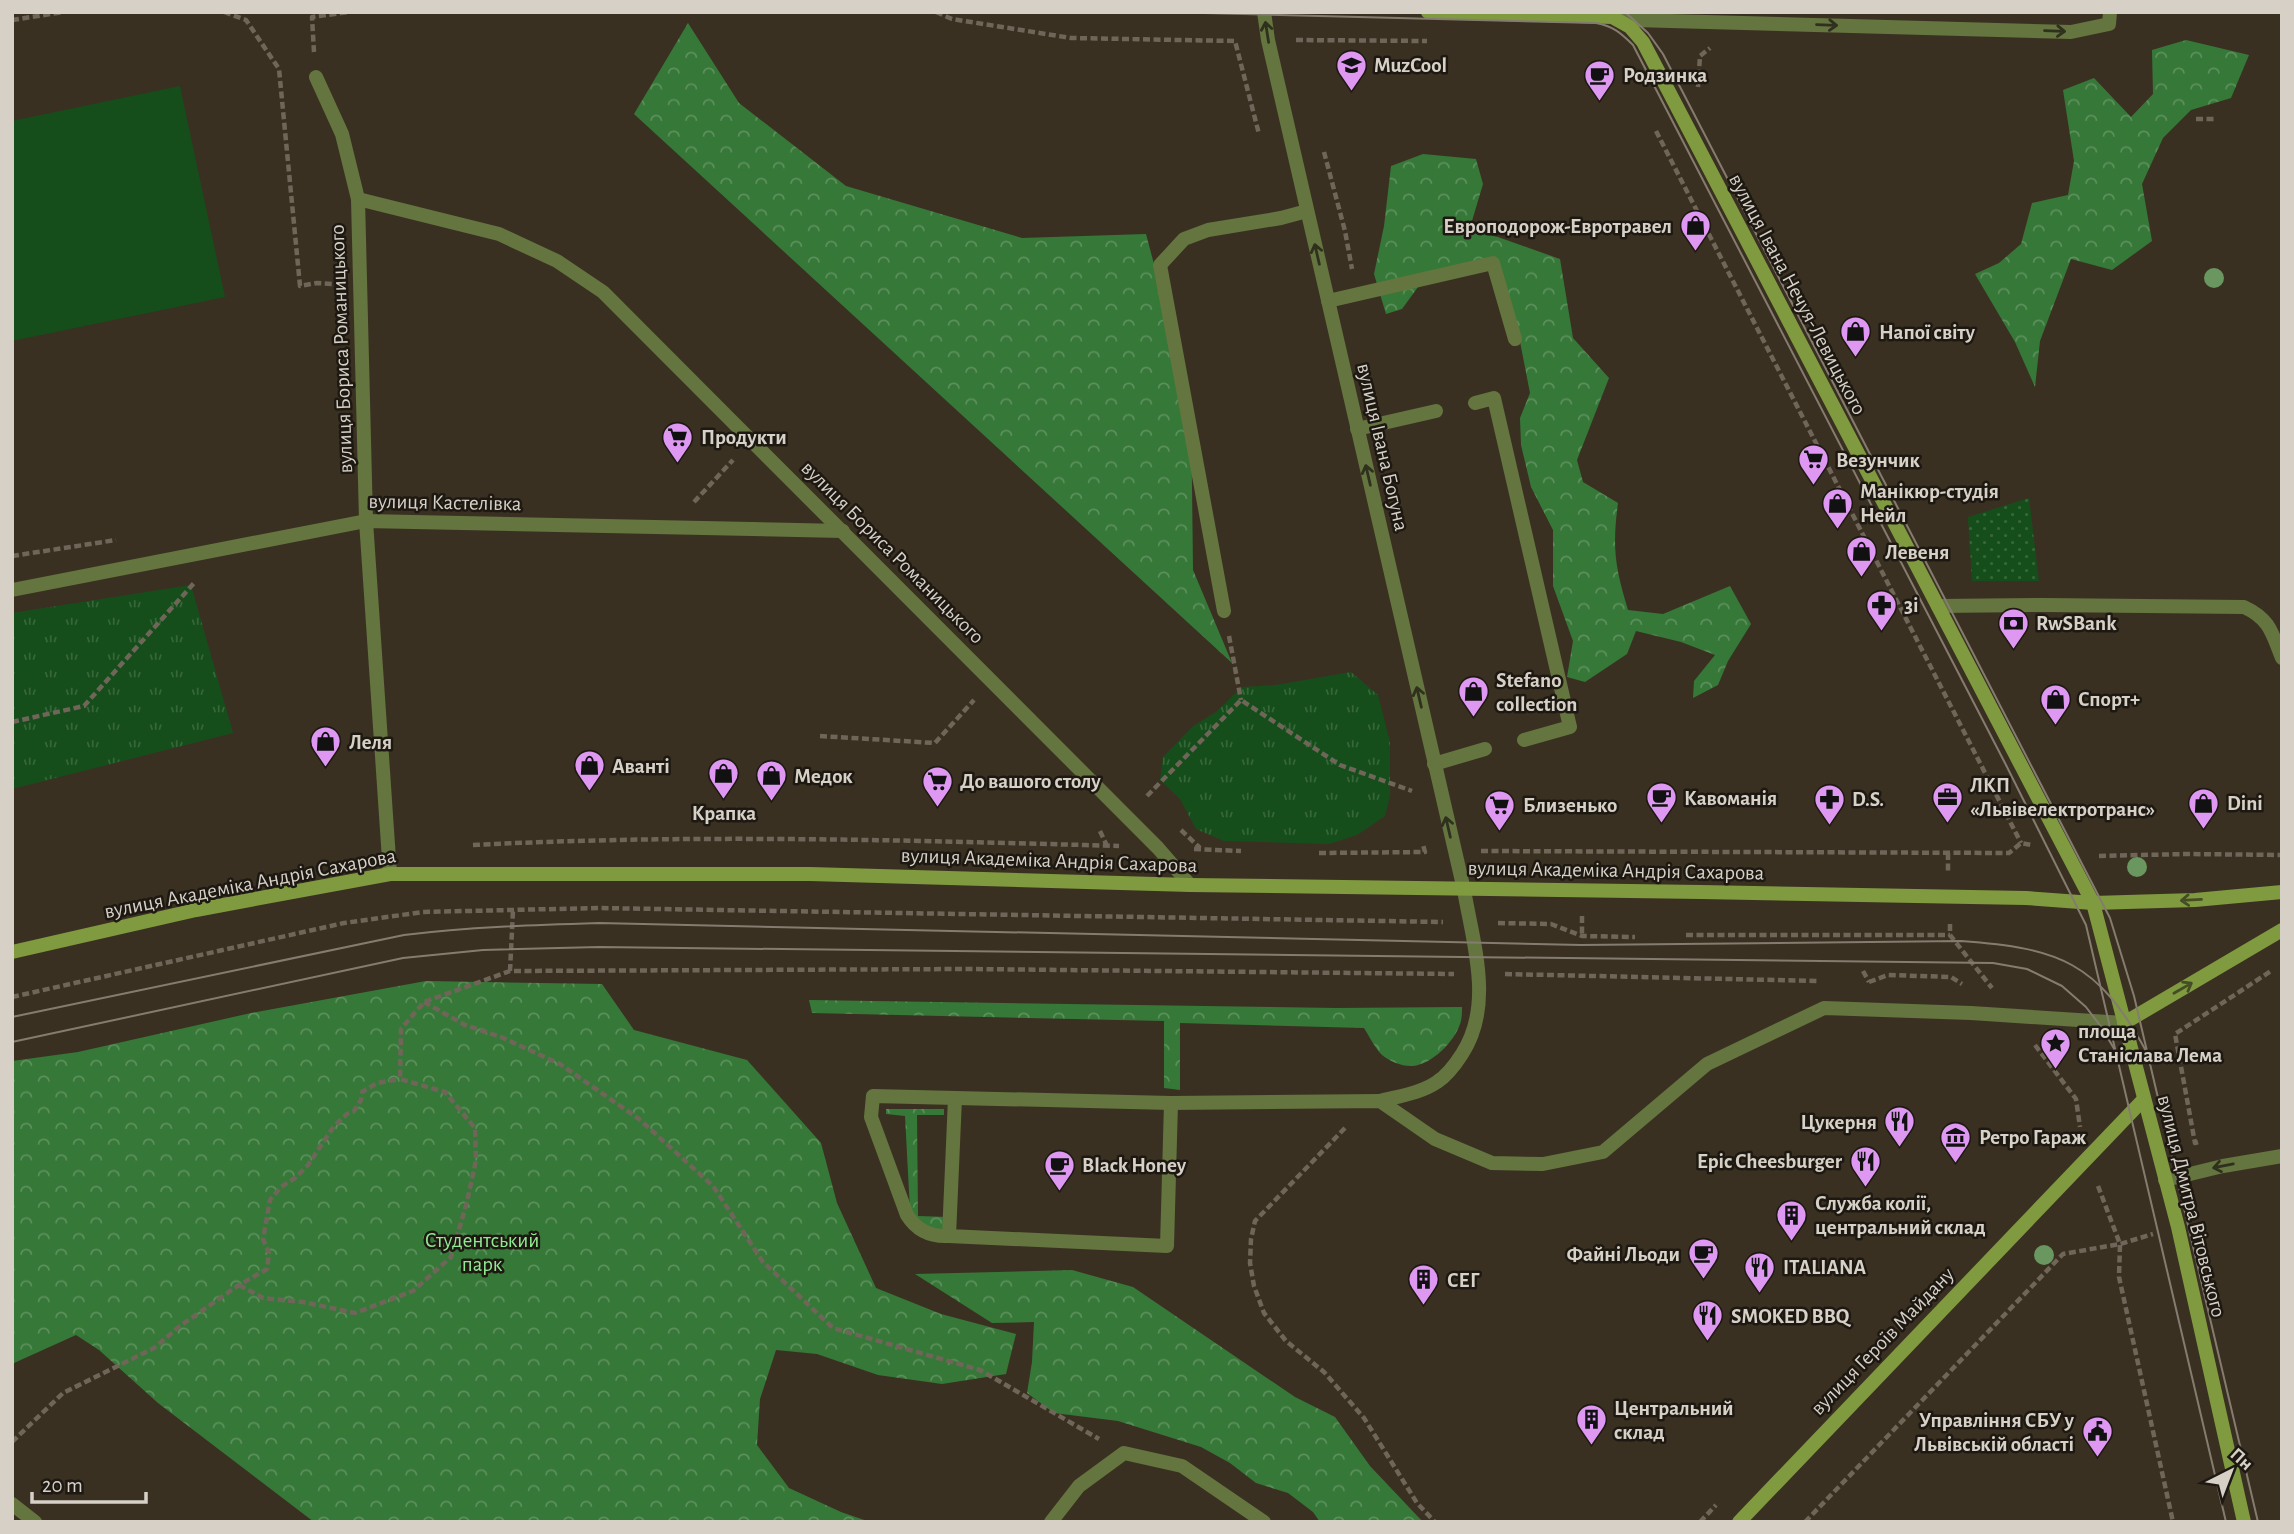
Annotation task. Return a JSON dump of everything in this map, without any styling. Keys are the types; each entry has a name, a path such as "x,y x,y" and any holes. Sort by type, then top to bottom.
{"main road":[{"path":"1429,12 1613,15"},
{"name":"вулиця Івана Нечуя-Левицького","path":"1613,15 1630,27 1643,42 2093,903"},
{"name":"вулиця Академіка Андрія Сахарова","path":"12,951 196,910 390,874 810,874 1189,885 2026,898 2093,903 2195,900 2282,892"},
{"name":"вулиця Дмитра Вітовського","path":"2093,903 2165,1180 2244,1522"},
{"path":"2124,1023 2282,930"},
{"name":"вулиця Героїв Майдану","path":"1739,1522 2144,1099"}],"street":[{"name":"вулиця Івана Богуна","path":"949,1236 937,1237 928,1234 912,1222 871,1117 873,1096 1171,1103 1380,1101 1422,1090 1437,1082 1451,1071 1466,1049 1476,1026 1478,974 1464,890 1307,211 1264,12"},
{"path":"1613,15 1634,20 2071,32 2110,18"},
{"name":"вулиця Бориса Романицького","path":"316,77 342,134 358,199 366,521 390,874"},
{"name":"вулиця Бориса Романицького","path":"358,199 499,234 557,261 603,292 1158,848 1189,885"},
{"path":"1224,611 1160,265 1184,239 1208,230 1307,211"},
{"path":"1328,301 1493,263 1515,339"},
{"path":"1475,403 1494,398 1570,727 1524,740"},
{"path":"1357,429 1436,411"},
{"name":"вулиця Кастелівка","path":"12,590 366,521 843,531"},
{"path":"1938,606 2244,607 2260,614 2270,628 2282,658"},
{"path":"1434,764 1485,749"},
{"path":"1380,1101 1435,1139 1492,1163 1543,1164 1603,1153 1707,1065 1824,1008 2124,1023"},
{"path":"955,1097 949,1236 1167,1246 1171,1103"},
{"path":"2165,1180 2282,1156"},
{"path":"1051,1522 1079,1486 1124,1453 1182,1466 1264,1522"},
{"path":"12,1504 35,1522"}],"path":[{"path":"12,20 64,12"},
{"path":"224,12 246,20 279,69 300,286 317,283 360,285"},
{"path":"316,77 312,17 349,12"},
{"path":"936,12 951,19 1071,37 1235,41"},
{"path":"1294,40 1432,41"},
{"path":"1703,96 1697,85 1700,57 1715,44"},
{"path":"2196,119 2215,119"},
{"path":"1480,851 2009,853 2021,843 1654,128"},
{"path":"690,506 740,453"},
{"path":"12,722 84,706 197,580"},
{"path":"1224,611 1241,699 1340,765 1412,791"},
{"path":"820,736 934,743 979,694"},
{"path":"1147,796 1241,699"},
{"path":"1099,828 1107,846"},
{"path":"1319,853 1424,852"},
{"path":"2088,852 2098,856 2186,853 2282,855"},
{"path":"12,997 344,923 422,912 598,908 1551,924 1582,936 1634,937"},
{"path":"510,971 513,910"},
{"path":"1686,935 1950,935 2076,1100 2080,1125"},
{"path":"2195,1143 2175,1034 2282,964"},
{"path":"400,1079 401,1029 424,1002 510,971 968,970 1478,974 1827,981"},
{"path":"1855,981 1869,982 1863,971"},
{"path":"424,1002 465,1025 501,1037 560,1064 639,1119 713,1186 763,1262 833,1328 980,1370 1124,1453"},
{"path":"12,1443 63,1393 154,1348 180,1326 239,1285 267,1269 269,1253 263,1239 270,1200 281,1187 308,1165 334,1126 354,1111 362,1100 362,1092 377,1083 400,1079 445,1092 475,1128 476,1160 451,1257 413,1291 355,1313 303,1302 262,1298 239,1285"},
{"path":"1345,1127 1255,1221 1250,1263 1254,1286 1264,1313 1286,1342 1324,1372 1364,1418 1417,1503 1435,1522"},
{"path":"1805,1522 2063,1254 2120,1244 2119,1277 2173,1522"}],"green space":[{"path":"688,23 739,103 846,186 1022,238 1146,234 1191,404 1193,570 1232,663 634,114"},
{"path":"2186,40 2249,55 2231,98 2191,110 2163,138 2142,184 2152,241 2112,270 2071,259 2040,341 2035,387 2015,342 1975,274 1999,263 2021,244 2032,203 2068,195 2074,161 2063,90 2094,78 2131,117 2153,94 2152,50"},
{"path":"180,86 225,297 12,341 12,121"},
{"path":"1423,154 1476,159 1483,184 1469,231 1498,237 1560,259 1573,338 1609,378 1577,460 1583,482 1618,503 1616,557 1628,610 1663,614 1730,586 1751,624 1728,661 1718,685 1693,698 1694,681 1715,655 1681,642 1636,631 1627,654 1585,682 1567,677 1573,641 1553,586 1553,530 1531,487 1521,445 1520,418 1530,393 1515,316 1489,268 1418,287 1402,309 1386,314 1374,274 1384,226 1391,166"},
{"path":"2029,498 2039,581 1972,581 1968,517"},
{"path":"191,585 233,733 12,789 12,613"},
{"path":"1351,672 1378,695 1390,742 1390,796 1385,816 1357,835 1329,844 1224,841 1196,829 1180,799 1160,780 1163,757 1192,727 1216,712 1242,687 1276,685"},
{"name":"Студентський парк","path":"426,981 602,984 634,1030 747,1060 821,1143 837,1203 876,1288 941,1314 1016,1334 1006,1374 942,1384 878,1375 817,1354 776,1350 760,1399 757,1445 789,1488 870,1522 314,1522 158,1403 99,1350 76,1335 14,1363 12,1379 12,1061 78,1052 251,1013"},
{"path":"809,1000 1336,1008 1462,1007 1462,1011 1461,1022 1448,1045 1435,1057 1413,1066 1396,1063 1382,1055 1364,1028 1180,1023 1180,1090 1164,1088 1164,1021 812,1013"},
{"path":"886,1109 944,1109 944,1115 917,1115 918,1216 947,1217 946,1232 929,1231 910,1210 905,1116 886,1114"},
{"path":"1072,1270 1133,1287 1295,1397 1335,1417 1370,1466 1423,1522 1320,1522 1313,1512 1288,1493 1256,1483 1230,1463 1201,1447 1118,1421 1054,1413 1027,1393 1034,1322 992,1323 915,1274"}],"tram line":[{"path":"1165,12 1596,23 1616,31 1633,45 2005,763 2086,925 2226,1522"},
{"path":"1625,12 1648,33 1663,54 2110,918 2134,996 2258,1522"},
{"path":"12,1017 404,935 477,928 599,923 1581,945 1961,941 2024,949 2050,955 2072,965 2111,997 2146,1051"},
{"path":"12,1042 403,958 483,950 599,947 1993,963 2027,969 2062,986 2086,1007 2116,1052"}],"place":[{"name":"MuzCool","path":"1351,92"},
{"name":"Родзинка","path":"1600,102"},
{"name":"Европодорож-Евротравел","path":"1695,253"},
{"name":"Напої світу","path":"1856,359"},
{"name":"Продукти","path":"678,464"},
{"name":"Везунчик","path":"1813,487"},
{"name":"Манікюр-студія Нейл","path":"1837,530"},
{"name":"Левеня","path":"1862,579"},
{"name":"3і","path":"1881,632"},
{"name":"RwSBank","path":"2013,650"},
{"name":"Stefano collection","path":"1473,719"},
{"name":"Спорт+","path":"2055,726"},
{"name":"Леля","path":"326,769"},
{"name":"Аванті","path":"589,793"},
{"name":"Крапка","path":"724,800"},
{"name":"Медок","path":"771,803"},
{"name":"До вашого столу","path":"937,808"},
{"name":"ЛКП «Львівелектротранс»","path":"1947,824"},
{"name":"Кавоманія","path":"1661,825"},
{"name":"D.S.","path":"1829,826"},
{"name":"Dini","path":"2204,830"},
{"name":"Близенько","path":"1500,832"},
{"name":"площа Станіслава Лема","path":"2055,1070"},
{"name":"Цукерня","path":"1900,1149"},
{"name":"Ретро Гараж","path":"1956,1164"},
{"name":"Epic Cheesburger","path":"1865,1188"},
{"name":"Black Honey","path":"1059,1192"},
{"name":"Служба колії, центральний склад","path":"1792,1242"},
{"name":"Файні Льоди","path":"1703,1281"},
{"name":"ITALIANA","path":"1760,1294"},
{"name":"СЕГ","path":"1424,1307"},
{"name":"SMOKED BBQ","path":"1708,1343"},
{"name":"Центральний склад","path":"1591,1447"},
{"name":"Управління СБУ у Львівській області","path":"2097,1459"}]}
